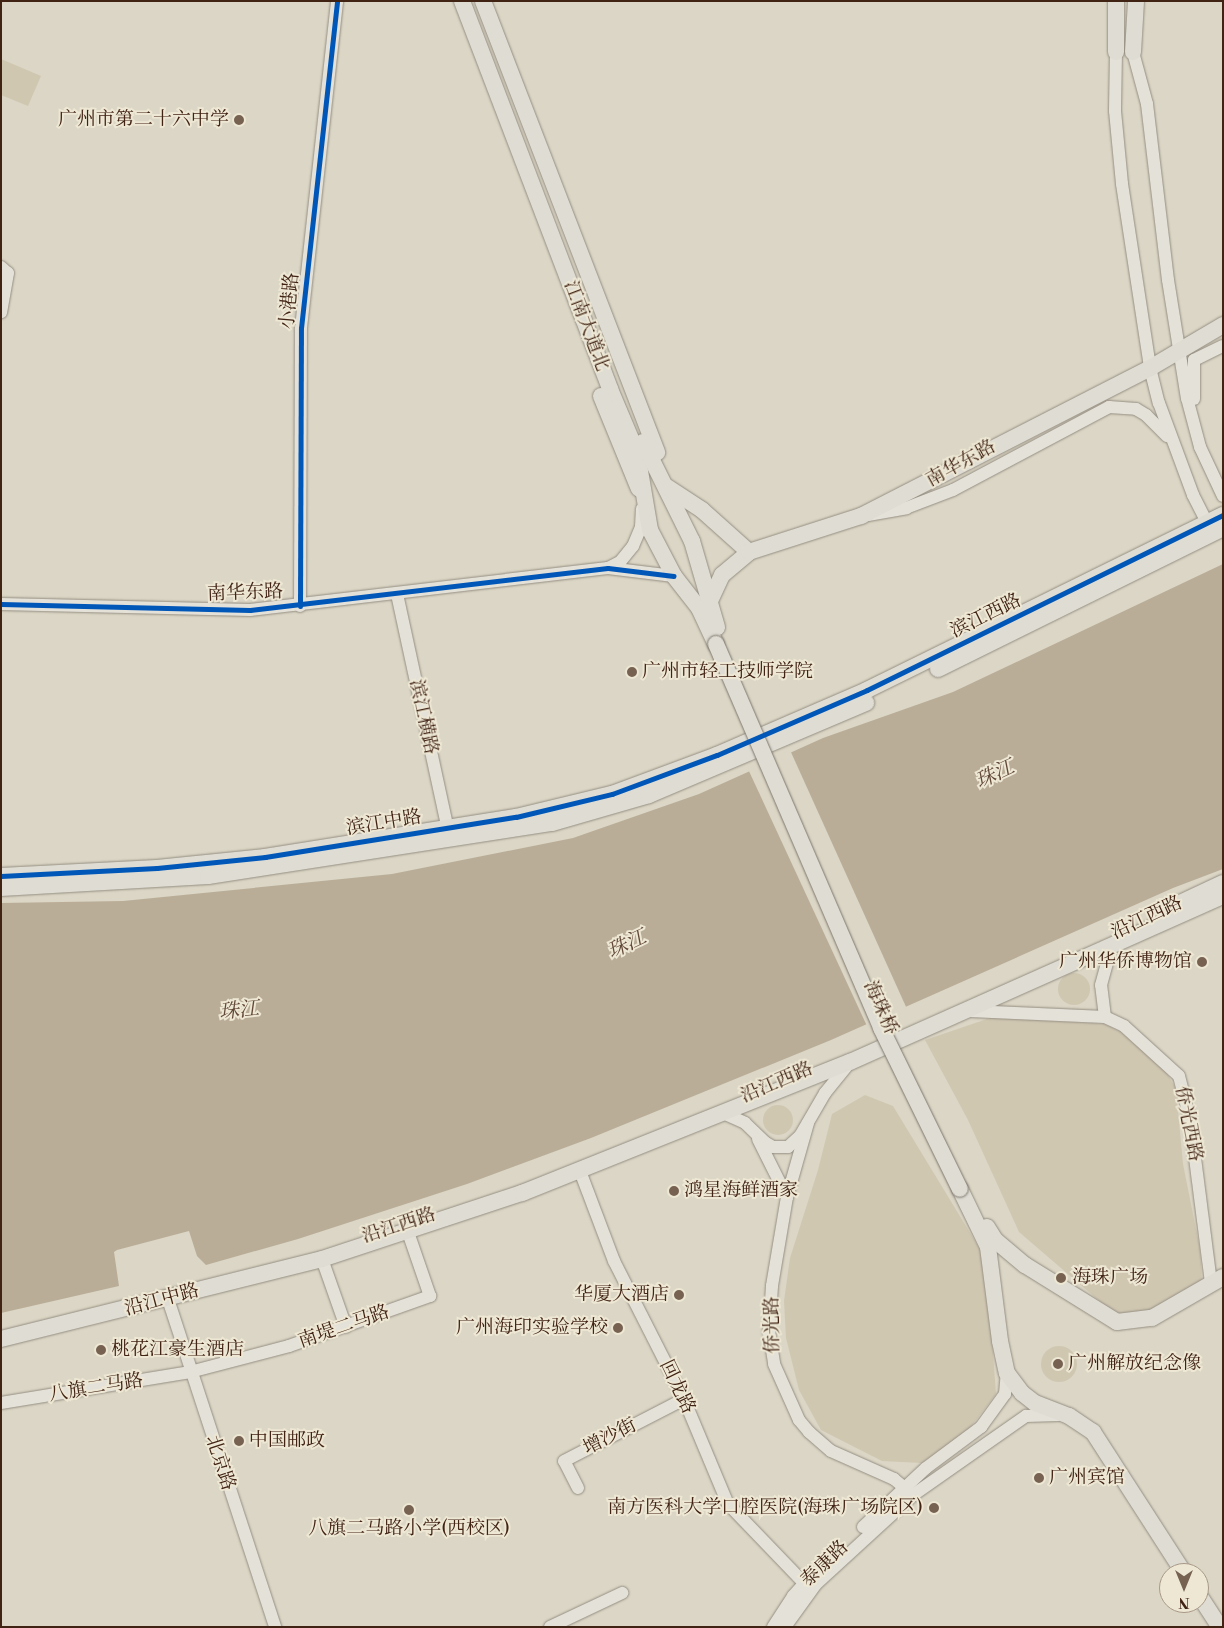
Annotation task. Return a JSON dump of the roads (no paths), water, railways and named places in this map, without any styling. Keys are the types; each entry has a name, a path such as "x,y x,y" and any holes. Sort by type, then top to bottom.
{"main road":[{"path":"451,1 642,493"},
{"name":"江南大道北","path":"462,1 610,389 637,453 642,472 642,493 650,530 674,576 699,608 719,642"},
{"name":"江南大道北","path":"473,1 621,390 669,491 698,560 719,642"},
{"path":"483,1 669,491"},
{"path":"1116,1 1116,52"},
{"path":"1133,52 1136,1"},
{"name":"南华东路","path":"709,603 722,575 749,552 861,516 1103,390 1150,368 1180,357 1223,325"},
{"path":"610,389 650,467 669,491 702,510 749,552"},
{"name":"滨江西路","path":"762,742 926,663 1223,515"},
{"name":"滨江西路","path":"762,742 1004,638 1223,528"},
{"name":"海珠桥","path":"719,642 881,1028 963,1187 991,1234 1006,1251 1110,1319 1126,1323 1152,1318 1217,1281"},
{"name":"滨江中路","path":"1,888 208,876 449,834 586,802 762,742"},
{"name":"滨江中路","path":"1,876 206,864 449,834"},
{"name":"沿江西路","path":"320,1255 501,1192 665,1129 935,1016 1223,883"},
{"name":"沿江西路","path":"320,1255 408,1232 580,1171 850,1062 1223,896"},
{"name":"海珠桥","path":"963,1187 988,1247 1000,1341 1007,1373"},
{"name":"沿江中路","path":"1,1339 168,1299 320,1255"},
{"path":"1007,1373 1022,1393 1035,1403 1069,1416 1092,1432 1177,1563"},
{"path":"1209,1610 1220,1627"}],"street":[{"name":"小港路","path":"300,606 301,328 337,1"},
{"path":"1116,52 1114,87 1117,138 1150,368 1173,444 1207,523 1223,528"},
{"path":"1133,52 1149,120 1180,357 1195,432 1223,496"},
{"path":"1,267 8,273 1,312"},
{"path":"1180,357 1194,360 1223,346"},
{"path":"1194,360 1195,432"},
{"path":"1071,427 1103,390"},
{"path":"861,516 906,508 938,497 1101,410 1126,406 1146,415 1173,444"},
{"path":"608,568 620,562 638,536 642,493"},
{"name":"南华东路","path":"1,604 227,610 300,606 608,568 674,576"},
{"name":"滨江横路","path":"396,594 449,834"},
{"path":"1105,1017 1101,985 1112,945"},
{"name":"侨光西路","path":"968,1011 1105,1017 1124,1026 1179,1076 1190,1119 1217,1281"},
{"path":"723,1113 736,1117 773,1147 788,1147 795,1143 825,1093 850,1062"},
{"name":"侨光路","path":"808,1123 787,1197 769,1313 771,1348 783,1387 799,1420 824,1445 909,1491"},
{"path":"756,1135 787,1197"},
{"name":"回龙路","path":"580,1171 614,1261 684,1399 728,1504 804,1583"},
{"name":"南堤二马路","path":"190,1372 289,1346 430,1296 408,1232"},
{"path":"320,1255 346,1327"},
{"name":"北京路","path":"168,1299 190,1372 275,1627"},
{"name":"八旗二马路","path":"1,1404 190,1372"},
{"name":"泰康路","path":"784,1627 816,1584 909,1491 926,1468 981,1428 1005,1394 1007,1373"},
{"name":"增沙街","path":"578,1488 564,1461 684,1399"},
{"name":"泰康路","path":"773,1627 804,1583 909,1491 1026,1416 1069,1416"},
{"path":"550,1627 622,1593"}],"water":[{"name":"珠江","path":"1223,564 1223,869 1173,888 831,1040 591,1138 467,1184 298,1239 206,1265 197,1256 189,1231 117,1250 114,1252 119,1286 1,1313 1,903 123,901 392,874 573,838 699,794 823,738 953,692"}],"place":[{"name":"广州市第二十六中学","path":"239,120"},
{"name":"广州市轻工技师学院","path":"632,672"},
{"name":"广州华侨博物馆","path":"1202,962"},
{"name":"鸿星海鲜酒家","path":"674,1191"},
{"name":"海珠广场","path":"1061,1278"},
{"name":"华厦大酒店","path":"679,1295"},
{"name":"广州海印实验学校","path":"618,1328"},
{"name":"桃花江豪生酒店","path":"101,1350"},
{"name":"广州解放纪念像","path":"1058,1364"},
{"name":"中国邮政","path":"239,1441"},
{"name":"广州宾馆","path":"1039,1478"},
{"name":"南方医科大学口腔医院(海珠广场院区)","path":"934,1508"},
{"name":"八旗二马路小学(西校区)","path":"409,1510"}]}
